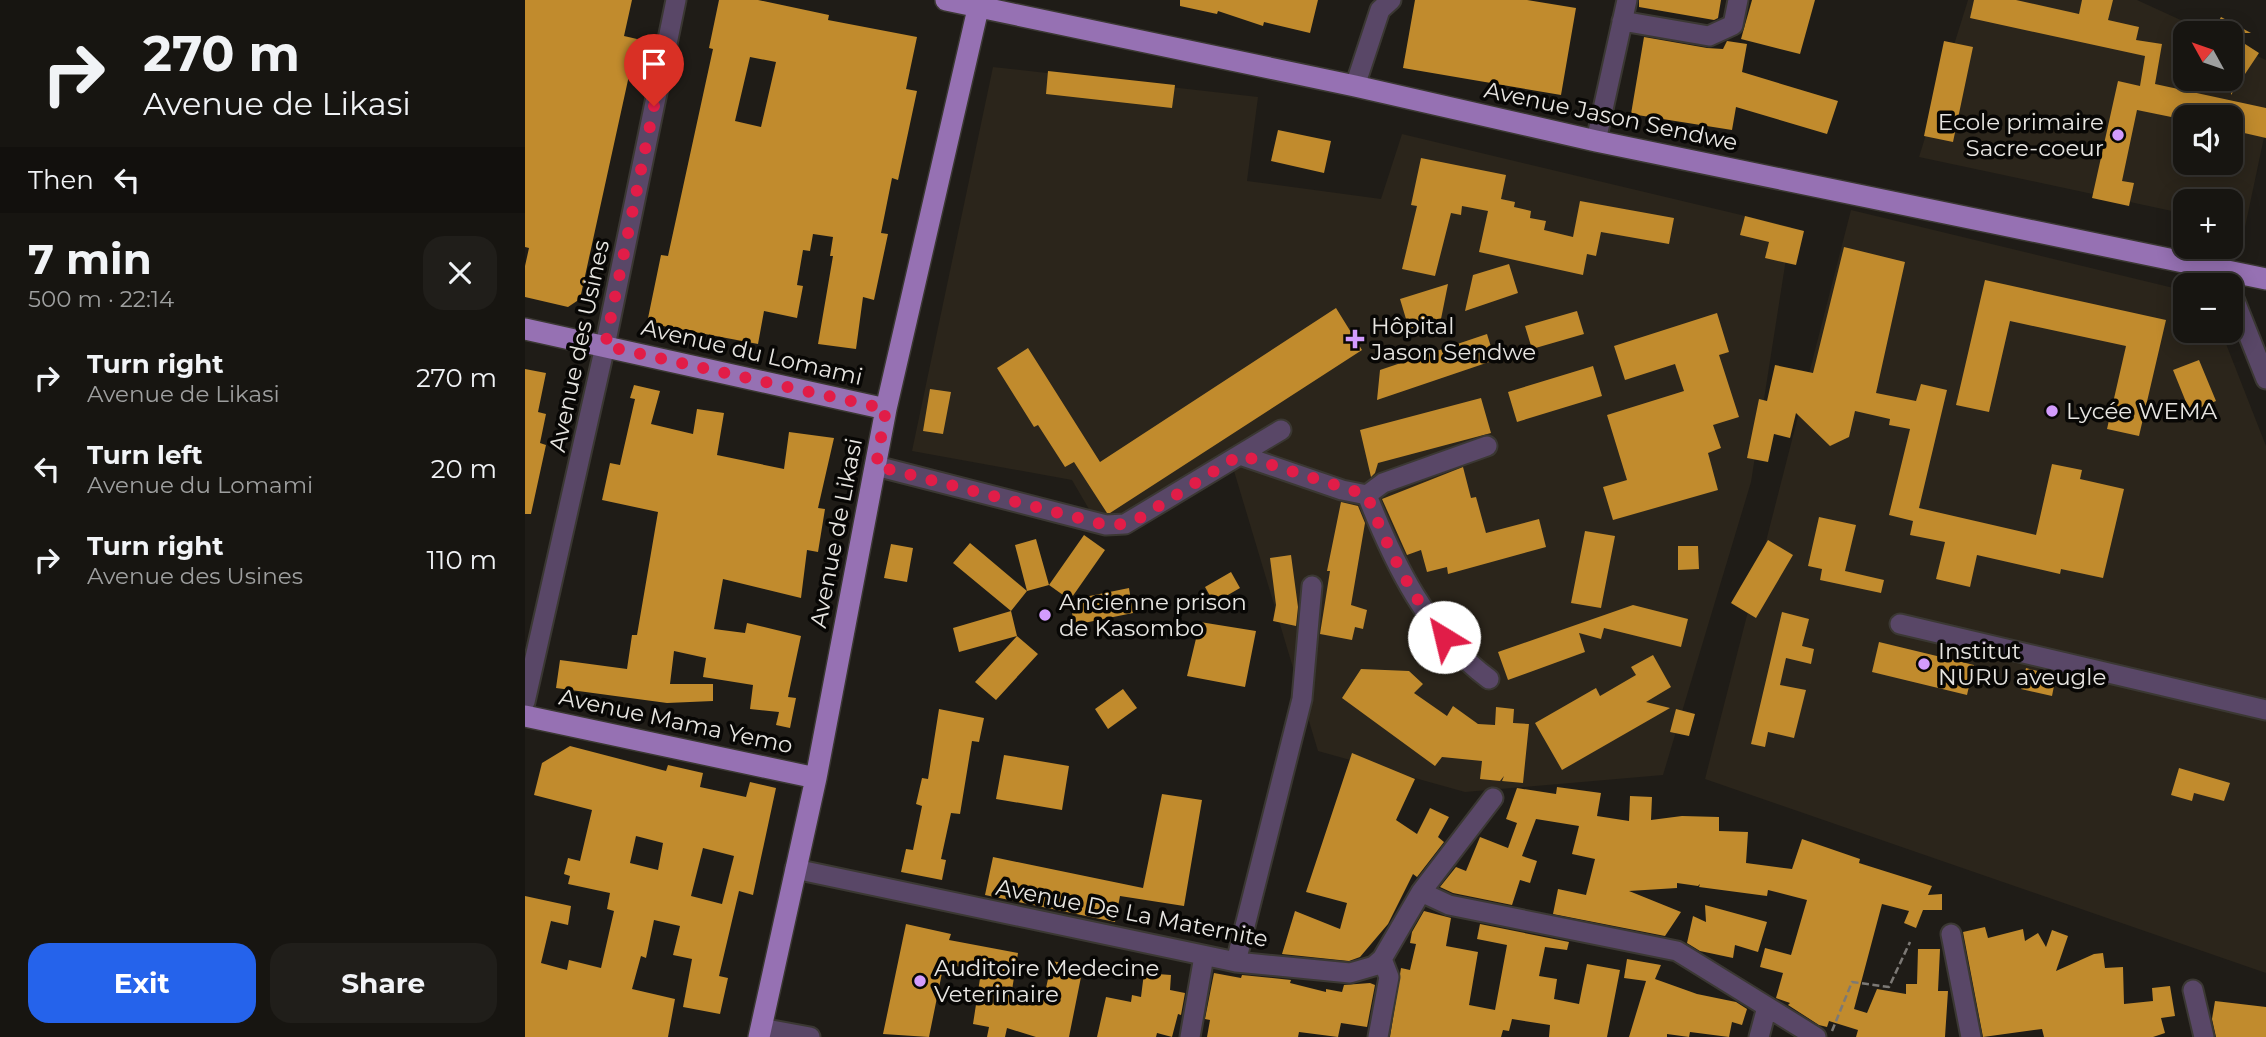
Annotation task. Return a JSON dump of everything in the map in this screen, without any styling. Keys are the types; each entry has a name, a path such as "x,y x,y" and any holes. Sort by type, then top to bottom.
{"main road":[{"name":"Avenue Jason Sendwe","path":"946,0 979,4 2207,273"},
{"name":"Avenue de Likasi","path":"759,1032 816,778 886,409 979,4"},
{"name":"Avenue Jason Sendwe","path":"2243,278 2266,279"},
{"name":"Avenue du Lomami","path":"525,330 886,409"},
{"name":"Avenue Mama Yemo","path":"525,716 816,778"}],"street":[{"name":"Avenue des Usines","path":"525,702 605,346 676,0"},
{"path":"1355,86 1380,10 1391,0"},
{"path":"1596,141 1627,0"},
{"path":"1622,21 1709,36 1733,25 1738,0"},
{"path":"2243,321 2266,379"},
{"path":"876,466 1106,525 1125,524 1281,430"},
{"path":"1367,495 1383,483 1487,446"},
{"path":"1240,455 1367,495"},
{"path":"1367,495 1389,551 1427,616 1460,657 1489,679"},
{"path":"1236,962 1301,699 1312,586"},
{"path":"1900,624 2266,710"},
{"path":"1378,1037 1389,977 1382,959 1421,892 1493,798"},
{"name":"Avenue De La Maternite","path":"795,869 1236,962 1350,972 1374,966 1382,959"},
{"path":"1421,892 1449,905 1677,951 1816,1037"},
{"path":"1951,934 1971,1037"},
{"path":"1190,1037 1204,956"},
{"path":"2193,990 2204,1037"},
{"path":"1759,1037 1766,1007"},
{"path":"759,1032 810,1037"}],"path":[{"path":"1829,1037 1852,982 1889,986 1910,942"}],"shaded area":[{"path":"1968,0 2137,0 2183,21 2173,21 2173,91 2243,91 2243,49 2266,60 2266,128 2245,227 2243,189 2173,189 2173,211 1919,157"},
{"name":"Hôpital Jason Sendwe","path":"993,67 1258,97 1247,181 1381,199 1402,134 1791,227 1751,482 1663,775 1465,792 1318,751 1231,461 1100,528 1072,480 912,451"},
{"path":"1851,210 2173,288 2173,343 2226,343 2266,446 2266,973 1705,779"}],"building":[{"path":"525,0 632,0 624,36 637,39 580,299 568,307 525,297 525,266 529,248 525,247"},
{"path":"719,0 758,0 829,15 828,20 917,37 906,89 917,91 898,180 892,178 881,233 888,234 874,300 863,297 856,349 818,344 833,256 830,256 833,237 813,234 810,251 803,250 797,285 803,286 797,318 764,311 758,344 647,323 661,255 668,256 713,49 709,48","holes":["750,57 776,62 761,127 735,121"]},
{"path":"1180,0 1318,0 1310,33 1264,22 1263,26 1218,11 1217,14 1180,6"},
{"path":"1415,0 1527,0 1576,8 1561,95 1403,68"},
{"path":"1639,0 1721,0 1718,18 1714,20 1639,7"},
{"path":"1752,0 1815,0 1800,54 1741,39"},
{"path":"1974,0 2016,0 2079,14 2082,0 2113,0 2108,20 2139,27 2136,40 2162,44 2155,84 2173,88 2173,91 2187,91 2266,108 2266,138 2243,133 2243,105 2173,105 2173,117 2137,110 2122,181 2134,183 2129,206 2092,198 2118,81 2140,86 2145,56 1970,18"},
{"path":"1644,37 1707,48 1723,49 1727,41 1747,44 1742,72 1838,101 1827,134 1736,107 1732,130 1631,114"},
{"path":"1944,41 1973,47 1953,142 1924,136"},
{"path":"2243,43 2259,53 2243,77"},
{"path":"1048,71 1175,85 1172,108 1046,94"},
{"path":"1278,130 1331,141 1324,173 1271,161"},
{"path":"1421,158 1506,175 1501,199 1515,202 1514,207 1531,211 1530,218 1546,221 1544,230 1573,237 1580,201 1674,218 1669,244 1601,232 1596,256 1587,254 1583,275 1479,252 1488,211 1462,206 1461,215 1451,213 1435,276 1402,269 1417,206 1411,205"},
{"path":"1745,216 1804,231 1796,265 1765,258 1769,242 1740,235"},
{"path":"1844,247 1905,262 1876,393 1916,401 1921,384 1947,390 1919,508 2036,535 2052,464 2082,470 2080,479 2124,489 2103,578 2061,569 2060,574 1977,555 1970,587 1936,579 1945,542 1910,535 1913,521 1889,515 1910,429 1889,425 1890,419 1855,411 1849,437 1830,446 1796,413 1790,438 1774,434 1768,462 1747,458 1759,399 1767,401 1775,365 1813,373"},
{"path":"1509,264 1518,293 1465,311 1473,275"},
{"name":"Lycée WEMA","path":"1985,280 2166,320 2139,436 2107,429 2126,346 2010,321 1989,412 1956,405"},
{"path":"1448,284 1441,319 1409,329 1400,299"},
{"path":"1336,308 1362,350 1110,513 1107,513 1074,462 1065,467 1038,425 1034,427 997,368 1028,348 1100,462"},
{"path":"1577,311 1584,334 1532,349 1525,326"},
{"path":"1717,313 1729,352 1719,355 1739,417 1713,425 1721,448 1708,453 1718,490 1613,520 1603,487 1627,480 1607,415 1684,391 1675,364 1625,380 1614,346"},
{"path":"1487,334 1495,360 1377,400 1380,370"},
{"path":"2199,360 2216,401 2190,412 2173,370"},
{"path":"1593,366 1602,396 1517,422 1508,392"},
{"path":"525,369 546,373 538,412 546,414 540,443 546,445 531,514 525,514"},
{"path":"634,385 660,391 651,424 693,434 697,409 724,413 717,455 784,469 789,432 834,438 818,508 825,509 818,552 807,550 801,598 723,579 714,629 745,633 747,623 801,636 788,697 796,698 790,728 776,725 779,712 750,709 753,685 703,677 706,658 674,651 670,684 713,684 713,701 667,703 556,688 560,660 627,669 632,635 637,635 658,512 602,500 610,463 620,465 635,399 630,398"},
{"path":"930,389 951,392 943,434 923,431"},
{"path":"1481,398 1491,433 1378,463 1371,477 1360,430"},
{"path":"1463,467 1471,498 1476,497 1486,533 1539,519 1546,547 1448,574 1447,567 1427,572 1421,550 1407,555 1382,499"},
{"path":"1341,502 1358,506 1365,523 1351,605 1367,610 1363,629 1355,627 1352,640 1320,634 1330,571 1327,571"},
{"path":"1819,517 1856,525 1845,571 1884,580 1881,593 1820,580 1822,569 1808,566"},
{"path":"1585,531 1615,536 1601,608 1571,603"},
{"path":"1084,535 1105,550 1070,600 1049,585"},
{"path":"1036,539 1049,585 1027,591 1015,545"},
{"path":"1768,540 1793,555 1756,618 1731,603"},
{"path":"970,543 1027,591 1011,611 953,563"},
{"path":"891,544 913,548 907,582 884,578"},
{"path":"1678,546 1698,546 1699,569 1678,570"},
{"path":"1291,555 1298,607 1296,626 1273,621 1276,605 1270,558"},
{"path":"1231,572 1240,588 1214,603 1205,587"},
{"path":"1129,588 1133,613 1074,625 1070,600"},
{"path":"1633,605 1688,619 1681,647 1604,628 1601,639 1579,633 1585,652 1508,680 1498,652"},
{"path":"1011,611 1017,636 959,652 953,628"},
{"path":"1782,612 1809,619 1802,646 1814,649 1811,664 1786,658 1780,685 1806,690 1794,738 1768,732 1765,747 1751,744"},
{"path":"1200,622 1256,631 1245,687 1187,676"},
{"path":"1017,636 1038,654 996,700 975,682"},
{"path":"1879,642 1974,665 1967,695 1872,672"},
{"path":"1653,655 1671,687 1646,702 1670,708 1562,770 1535,723 1596,688 1600,696 1636,675 1631,667"},
{"path":"2026,668 2056,676 2052,696 2021,689"},
{"path":"1361,669 1409,671 1423,684 1414,693 1447,716 1453,706 1478,724 1495,725 1496,707 1514,709 1513,723 1529,724 1523,783 1502,781 1504,776 1500,781 1480,779 1482,761 1442,757 1435,766 1342,698"},
{"path":"1123,689 1137,708 1108,729 1095,709"},
{"path":"939,709 984,718 979,742 972,741 960,814 951,813 941,859 946,860 942,880 901,872 906,849 913,850 922,806 916,804 922,778 928,779"},
{"path":"1676,709 1695,714 1689,736 1670,732"},
{"path":"570,746 666,771 668,765 703,773 700,787 746,797 750,782 776,788 753,895 739,891 719,976 728,978 720,1014 683,1007 692,959 673,955 680,926 654,920 646,958 641,956 632,989 675,999 668,1037 525,1037 525,896 571,906 568,925 551,921 541,963 567,970 569,960 601,968 614,911 607,909 610,893 568,884 570,876 564,874 568,858 580,861 592,810 534,795 542,763","holes":["636,836 663,843 658,870 630,863","703,848 734,856 722,904 691,896"]},
{"path":"1352,753 1415,779 1396,820 1417,834 1430,808 1449,817 1438,837 1444,842 1417,877 1413,874 1388,924 1360,957 1349,961 1282,954 1295,911 1340,929 1347,903 1306,892"},
{"path":"1004,755 1069,766 1062,810 996,799"},
{"path":"2179,768 2230,783 2224,801 2194,793 2192,801 2171,795"},
{"path":"1557,787 1601,793 1597,816 1629,821 1630,796 1652,797 1651,820 1682,816 1719,817 1719,831 1748,832 1746,863 1792,869 1802,839 1860,859 1859,863 1932,886 1928,895 1942,894 1942,910 1923,910 1916,928 1904,923 1909,911 1882,904 1854,1009 1867,1013 1877,989 1906,994 1906,984 1917,984 1918,949 1940,949 1938,991 1948,991 1945,1037 1856,1037 1858,1030 1829,1021 1827,1027 1819,1025 1788,1005 1790,1003 1776,998 1783,973 1760,967 1765,948 1791,955 1807,900 1768,890 1767,896 1699,887 1700,884 1677,883 1677,888 1629,891 1681,912 1665,936 1553,914 1558,889 1586,895 1595,859 1572,854 1579,826 1536,819 1522,856 1537,861 1530,883 1520,880 1512,905 1453,893 1440,887 1456,867 1466,871 1480,837 1508,848 1517,823 1506,819 1517,788 1556,794"},
{"path":"1162,794 1202,800 1184,906 1120,896 1115,922 985,895 993,857 1143,888"},
{"path":"1705,905 1767,922 1758,952 1735,945 1733,958 1700,951 1687,943 1693,916 1706,922"},
{"path":"1424,911 1451,918 1446,946 1478,952 1469,1005 1495,1010 1507,945 1477,939 1480,924 1569,942 1567,950 1545,947 1539,976 1557,979 1554,999 1579,1004 1587,964 1620,970 1607,1037 1549,1037 1550,1025 1512,1019 1509,1031 1503,1030 1501,1037 1390,1037 1401,968 1410,970 1416,944 1410,943 1412,932"},
{"path":"906,924 951,934 949,940 1018,953 1012,990 1044,997 1052,961 1083,967 1069,1037 1036,1037 1007,1028 1005,1037 987,1037 989,1027 973,1024 981,972 944,963 929,1037 883,1034"},
{"path":"1985,927 1988,938 2023,929 2025,941 2038,933 2046,947 2052,930 2068,936 2056,971 2094,954 2103,953 2105,968 2123,967 2124,1004 2153,1001 2152,988 2170,986 2175,1016 2161,1018 2165,1033 2153,1037 2044,1037 2042,1029 1983,1037 1963,932"},
{"path":"1627,959 1661,965 1655,979 1697,994 1736,1002 1747,1009 1742,1025 1732,1022 1729,1037 1690,1032 1689,1037 1667,1034 1667,1037 1629,1037 1646,981 1624,978"},
{"path":"1144,973 1171,975 1170,990 1185,993 1181,1015 1178,1014 1172,1037 1157,1033 1156,1037 1097,1037 1106,997 1131,1002 1132,995 1141,997"},
{"path":"1214,973 1241,978 1242,975 1291,980 1290,983 1326,992 1326,989 1342,992 1344,985 1370,983 1375,985 1367,1027 1341,1023 1338,1037 1299,1032 1298,1037 1207,1037 1210,1020 1205,1019"},
{"path":"2215,1001 2266,1007 2266,1037 2216,1037 2212,1019"}],"place":[{"name":"Ecole primaire Sacre-coeur","path":"2118,135"},
{"name":"Hôpital Jason Sendwe","path":"1355,339"},
{"name":"Lycée WEMA","path":"2052,411"},
{"name":"Ancienne prison de Kasombo","path":"1045,615"},
{"name":"Institut NURU aveugle","path":"1924,664"},
{"name":"Auditoire Medecine Veterinaire","path":"920,981"}],"route":[{"path":"654,106 605,346 886,409 876,466 1106,525 1125,524 1138,519 1240,455 1342,490 1367,495 1389,551 1427,616 1444,637"}]}
